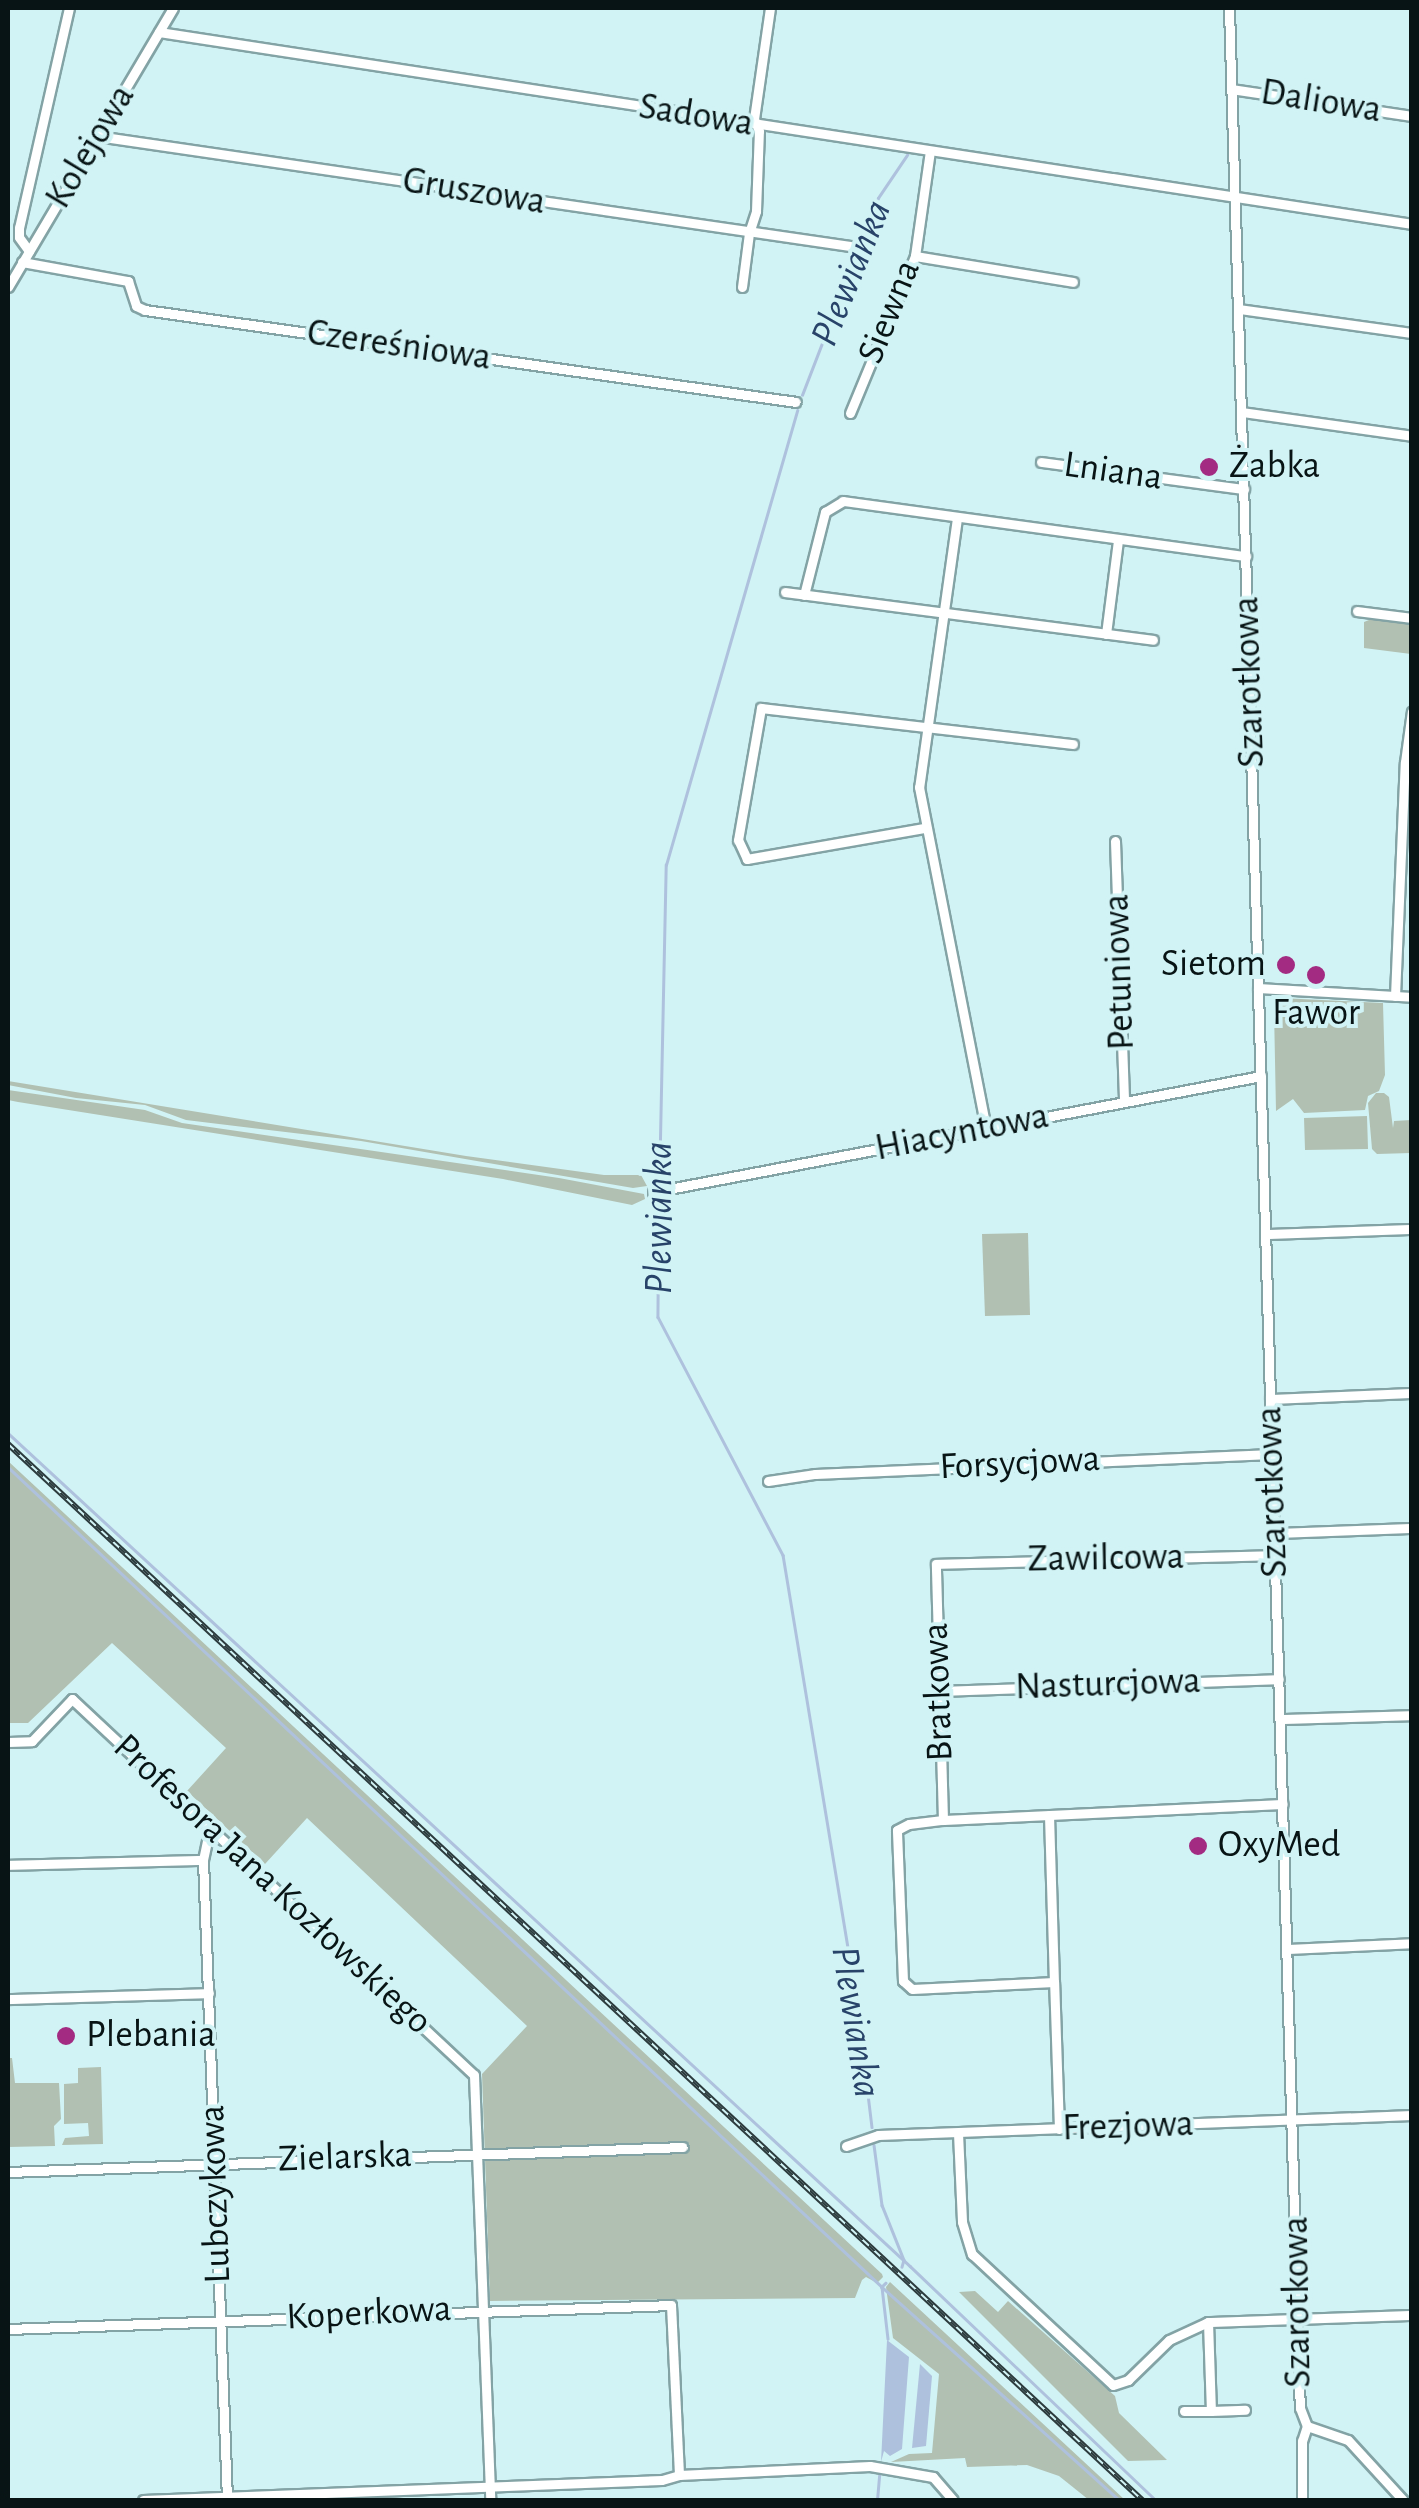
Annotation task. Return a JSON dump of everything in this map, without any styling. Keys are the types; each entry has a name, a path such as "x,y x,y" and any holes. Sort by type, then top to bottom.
{"street":[{"path":"29,250 19,237 19,228 70,8"},
{"name":"Kolejowa","path":"8,287 174,8"},
{"path":"742,287 748,233 756,212 756,124 770,8"},
{"name":"Szarotkowa","path":"1229,8 1300,2415 1307,2426 1348,2440 1403,2500"},
{"name":"Sadowa","path":"159,32 1412,224"},
{"name":"Daliowa","path":"1231,88 1412,116"},
{"name":"Gruszowa","path":"97,136 850,246"},
{"name":"Siewna","path":"850,412 915,256 930,151"},
{"path":"915,256 1073,282"},
{"name":"Czereśniowa","path":"22,262 128,281 134,287 133,300 146,310 796,402"},
{"path":"1238,309 1412,333"},
{"path":"1242,412 1412,436"},
{"name":"Lniana","path":"1041,462 1244,488"},
{"name":"Szarotkowa","path":"804,595 825,512 832,504 843,501 1246,556"},
{"path":"956,518 919,787 986,1129"},
{"path":"1106,634 1118,540"},
{"path":"785,592 1153,640"},
{"path":"1357,611 1412,618"},
{"path":"924,828 752,861 739,846 762,706 1073,744"},
{"path":"1395,996 1404,762 1412,711"},
{"name":"Petuniowa","path":"1115,842 1124,1102"},
{"path":"1258,988 1412,996"},
{"name":"Hiacyntowa","path":"658,1191 1261,1076"},
{"path":"1266,1234 1412,1229"},
{"path":"1270,1399 1412,1393"},
{"name":"Forsycjowa","path":"768,1481 815,1474 1272,1454"},
{"path":"1274,1533 1412,1528"},
{"name":"Zawilcowa","path":"936,1564 1275,1555"},
{"name":"Bratkowa","path":"936,1564 943,1820"},
{"name":"Nasturcjowa","path":"937,1691 1279,1679"},
{"name":"Profesora Jana Kozłowskiego","path":"8,1742 32,1741 72,1699 474,2075 490,2500"},
{"path":"1280,1719 1412,1714"},
{"path":"1054,1982 912,1989 903,1981 897,1830 908,1824 943,1820 1282,1804"},
{"path":"1049,1815 1059,2129"},
{"name":"Lubczykowa","path":"216,1830 207,1840 203,1860 227,2499"},
{"path":"8,1865 203,1860"},
{"path":"1287,1950 1412,1944"},
{"path":"8,1998 209,1993"},
{"name":"Frezjowa","path":"846,2146 872,2136 1412,2115"},
{"path":"958,2133 962,2222 972,2254 1107,2382 1120,2385 1169,2340 1208,2322 1412,2316"},
{"name":"Zielarska","path":"8,2172 683,2147"},
{"name":"Koperkowa","path":"8,2328 671,2305 679,2475"},
{"path":"1208,2322 1210,2410"},
{"path":"1184,2411 1245,2410"},
{"name":"Szarotkowa","path":"1302,2500 1302,2441 1307,2426"},
{"path":"143,2500 662,2480 679,2475 870,2466 933,2477 954,2500"}],"green space":[{"path":"1374,618 1411,622 1411,654 1364,648 1364,622"},
{"path":"1280,998 1383,1003 1385,1075 1379,1091 1368,1096 1365,1110 1304,1113 1293,1099 1276,1111 1274,1010"},
{"path":"8,1081 466,1156 604,1175 641,1175 647,1186 633,1188 361,1141 186,1120 145,1105 76,1098 8,1085"},
{"path":"8,1090 145,1110 182,1123 559,1178 644,1194 645,1199 632,1205 503,1179 18,1102 8,1100"},
{"path":"1376,1093 1389,1097 1393,1128 1394,1121 1411,1120 1411,1153 1377,1154 1372,1149 1368,1103"},
{"path":"1367,1116 1368,1149 1305,1150 1304,1118"},
{"path":"1028,1233 1030,1315 985,1316 982,1234"},
{"path":"8,1461 883,2277 877,2283 866,2277 862,2280 855,2298 490,2301 482,2074 527,2026 307,1818 265,1864 187,1791 226,1748 112,1643 28,1723 8,1723"},
{"path":"8,2058 12,2058 15,2083 59,2083 61,2119 54,2126 55,2146 8,2147"},
{"path":"101,2067 103,2144 62,2145 65,2138 89,2136 88,2123 64,2124 64,2084 78,2083 78,2068"},
{"path":"890,2282 1125,2500 1089,2500 1059,2476 1027,2465 967,2467 965,2458 891,2462 909,2454 932,2453 939,2374 893,2338 886,2287"},
{"path":"975,2291 998,2312 1008,2301 1115,2396 1119,2413 1167,2460 1128,2461 959,2292"}],"water":[{"path":"887,2340 909,2357 902,2449 890,2456 884,2451 881,2462"},
{"path":"920,2364 932,2376 926,2446 912,2448"}],"waterway":[{"name":"Plewianka","path":"802,395 878,198 907,155"},
{"name":"Plewianka","path":"659,1186 666,865 797,411"},
{"name":"Plewianka","path":"659,1194 658,1317 783,1555 856,1995 872,2127"},
{"path":"8,1433 910,2266 1156,2500"},
{"path":"8,1467 882,2287 1119,2500"},
{"name":"Plewianka","path":"874,2145 882,2205 904,2260 902,2267"},
{"name":"Plewianka","path":"886,2283 882,2287 888,2339"},
{"name":"Plewianka","path":"877,2500 879,2476"}],"railway":[{"path":"8,1444 1142,2500"}],"place":[{"name":"Żabka","path":"1209,467"},
{"name":"Sietom","path":"1286,965"},
{"name":"Fawor","path":"1316,975"},
{"name":"OxyMed","path":"1198,1846"},
{"name":"Plebania","path":"66,2036"}]}
